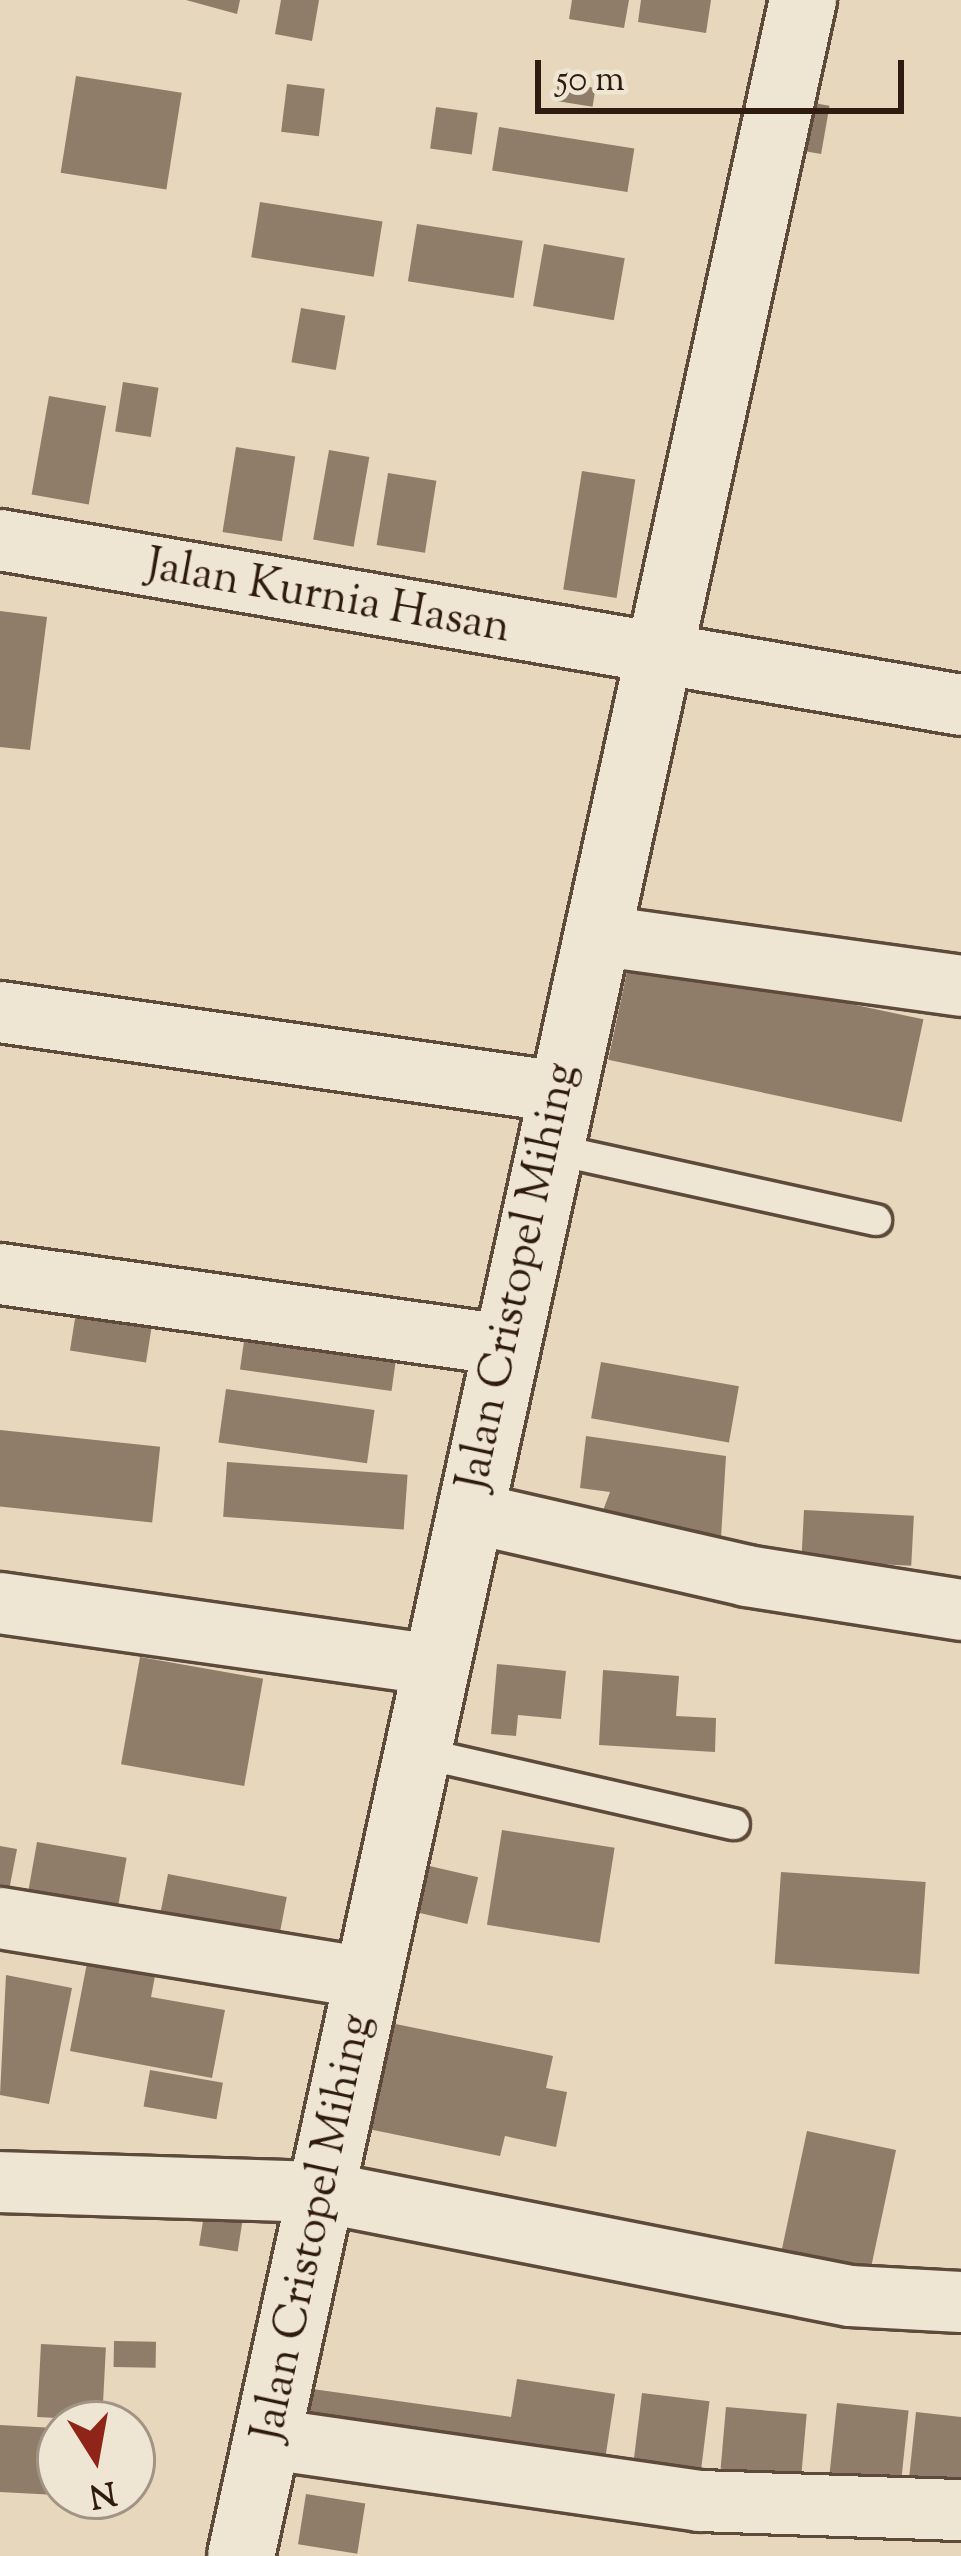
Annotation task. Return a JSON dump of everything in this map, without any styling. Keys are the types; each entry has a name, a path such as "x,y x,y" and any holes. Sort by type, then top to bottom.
{"street":[{"name":"Jalan Cristopel Mihing","path":"242,2556 803,0"},
{"name":"Jalan Kurnia Hasan","path":"0,540 656,658 961,705"},
{"path":"595,935 961,986"},
{"path":"0,1012 554,1120"},
{"path":"0,1274 505,1345"},
{"path":"468,1512 747,1576 961,1610"},
{"path":"0,1603 435,1665"},
{"path":"0,1918 368,1978"},
{"path":"0,2182 322,2192 850,2296 961,2302"},
{"path":"270,2439 714,2503 961,2510"}],"lane":[{"path":"554,1120 876,1220"},
{"path":"416,1751 734,1824"}],"building":[{"path":"186,0 240,0 237,14"},
{"path":"281,0 319,0 312,41 275,34"},
{"path":"572,0 629,0 624,28 569,19"},
{"path":"641,0 711,0 706,33 638,22"},
{"path":"76,76 182,93 166,190 61,173"},
{"path":"558,82 596,88 593,107 555,101"},
{"path":"287,84 325,89 319,136 281,132"},
{"path":"802,101 830,106 821,154 793,149"},
{"path":"436,107 478,113 472,154 430,149"},
{"path":"499,127 634,148 627,192 492,170"},
{"path":"260,202 382,221 374,277 251,257"},
{"path":"417,224 523,241 514,298 408,281"},
{"path":"544,244 625,258 614,320 533,306"},
{"path":"301,308 345,316 336,370 291,362"},
{"path":"123,382 159,388 151,437 115,431"},
{"path":"49,396 106,406 89,505 32,494"},
{"path":"236,447 295,456 282,541 223,532"},
{"path":"329,450 369,457 354,547 313,540"},
{"path":"582,471 635,479 617,598 563,590"},
{"path":"388,473 436,481 425,553 377,545"},
{"path":"0,611 47,617 30,750 0,747"},
{"path":"630,957 923,1019 902,1122 608,1060"},
{"path":"77,1306 153,1318 146,1362 70,1350"},
{"path":"246,1327 398,1348 392,1391 240,1370"},
{"path":"601,1362 739,1386 729,1442 591,1418"},
{"path":"226,1389 375,1410 367,1463 218,1442"},
{"path":"0,1430 160,1447 152,1522 0,1506"},
{"path":"586,1436 726,1456 721,1538 596,1529 610,1492 580,1488"},
{"path":"227,1462 408,1475 404,1529 223,1517"},
{"path":"804,1510 914,1516 911,1566 801,1560"},
{"path":"140,1657 263,1679 244,1786 121,1764"},
{"path":"497,1664 566,1671 561,1719 518,1715 516,1736 491,1734"},
{"path":"603,1670 679,1676 676,1716 716,1718 715,1752 599,1745"},
{"path":"502,1830 615,1848 600,1943 487,1925"},
{"path":"37,1842 127,1858 114,1929 24,1913"},
{"path":"0,1846 17,1849 5,1911 0,1910"},
{"path":"408,1861 478,1877 467,1924 397,1908"},
{"path":"781,1872 926,1882 919,1974 775,1964"},
{"path":"168,1874 287,1897 276,1954 157,1931"},
{"path":"87,1963 155,1976 151,1997 225,2010 212,2078 70,2051"},
{"path":"6,1975 72,1988 49,2104 0,2095"},
{"path":"366,2018 553,2056 546,2088 567,2092 556,2147 505,2136 500,2156 344,2124"},
{"path":"150,2070 223,2083 216,2119 144,2106"},
{"path":"807,2131 896,2150 869,2277 780,2258"},
{"path":"206,2202 245,2208 238,2252 199,2245"},
{"path":"114,2341 156,2342 156,2368 114,2367"},
{"path":"41,2344 106,2347 103,2400 38,2400"},
{"path":"517,2379 615,2394 602,2480 285,2434 291,2386 511,2417"},
{"path":"642,2393 709,2401 699,2490 631,2481"},
{"path":"837,2403 909,2411 901,2487 829,2480"},
{"path":"726,2407 807,2414 801,2476 721,2469"},
{"path":"916,2412 961,2417 961,2494 908,2488"},
{"path":"0,2425 36,2427 36,2494 0,2492"},
{"path":"306,2494 365,2503 357,2554 298,2544"}]}
